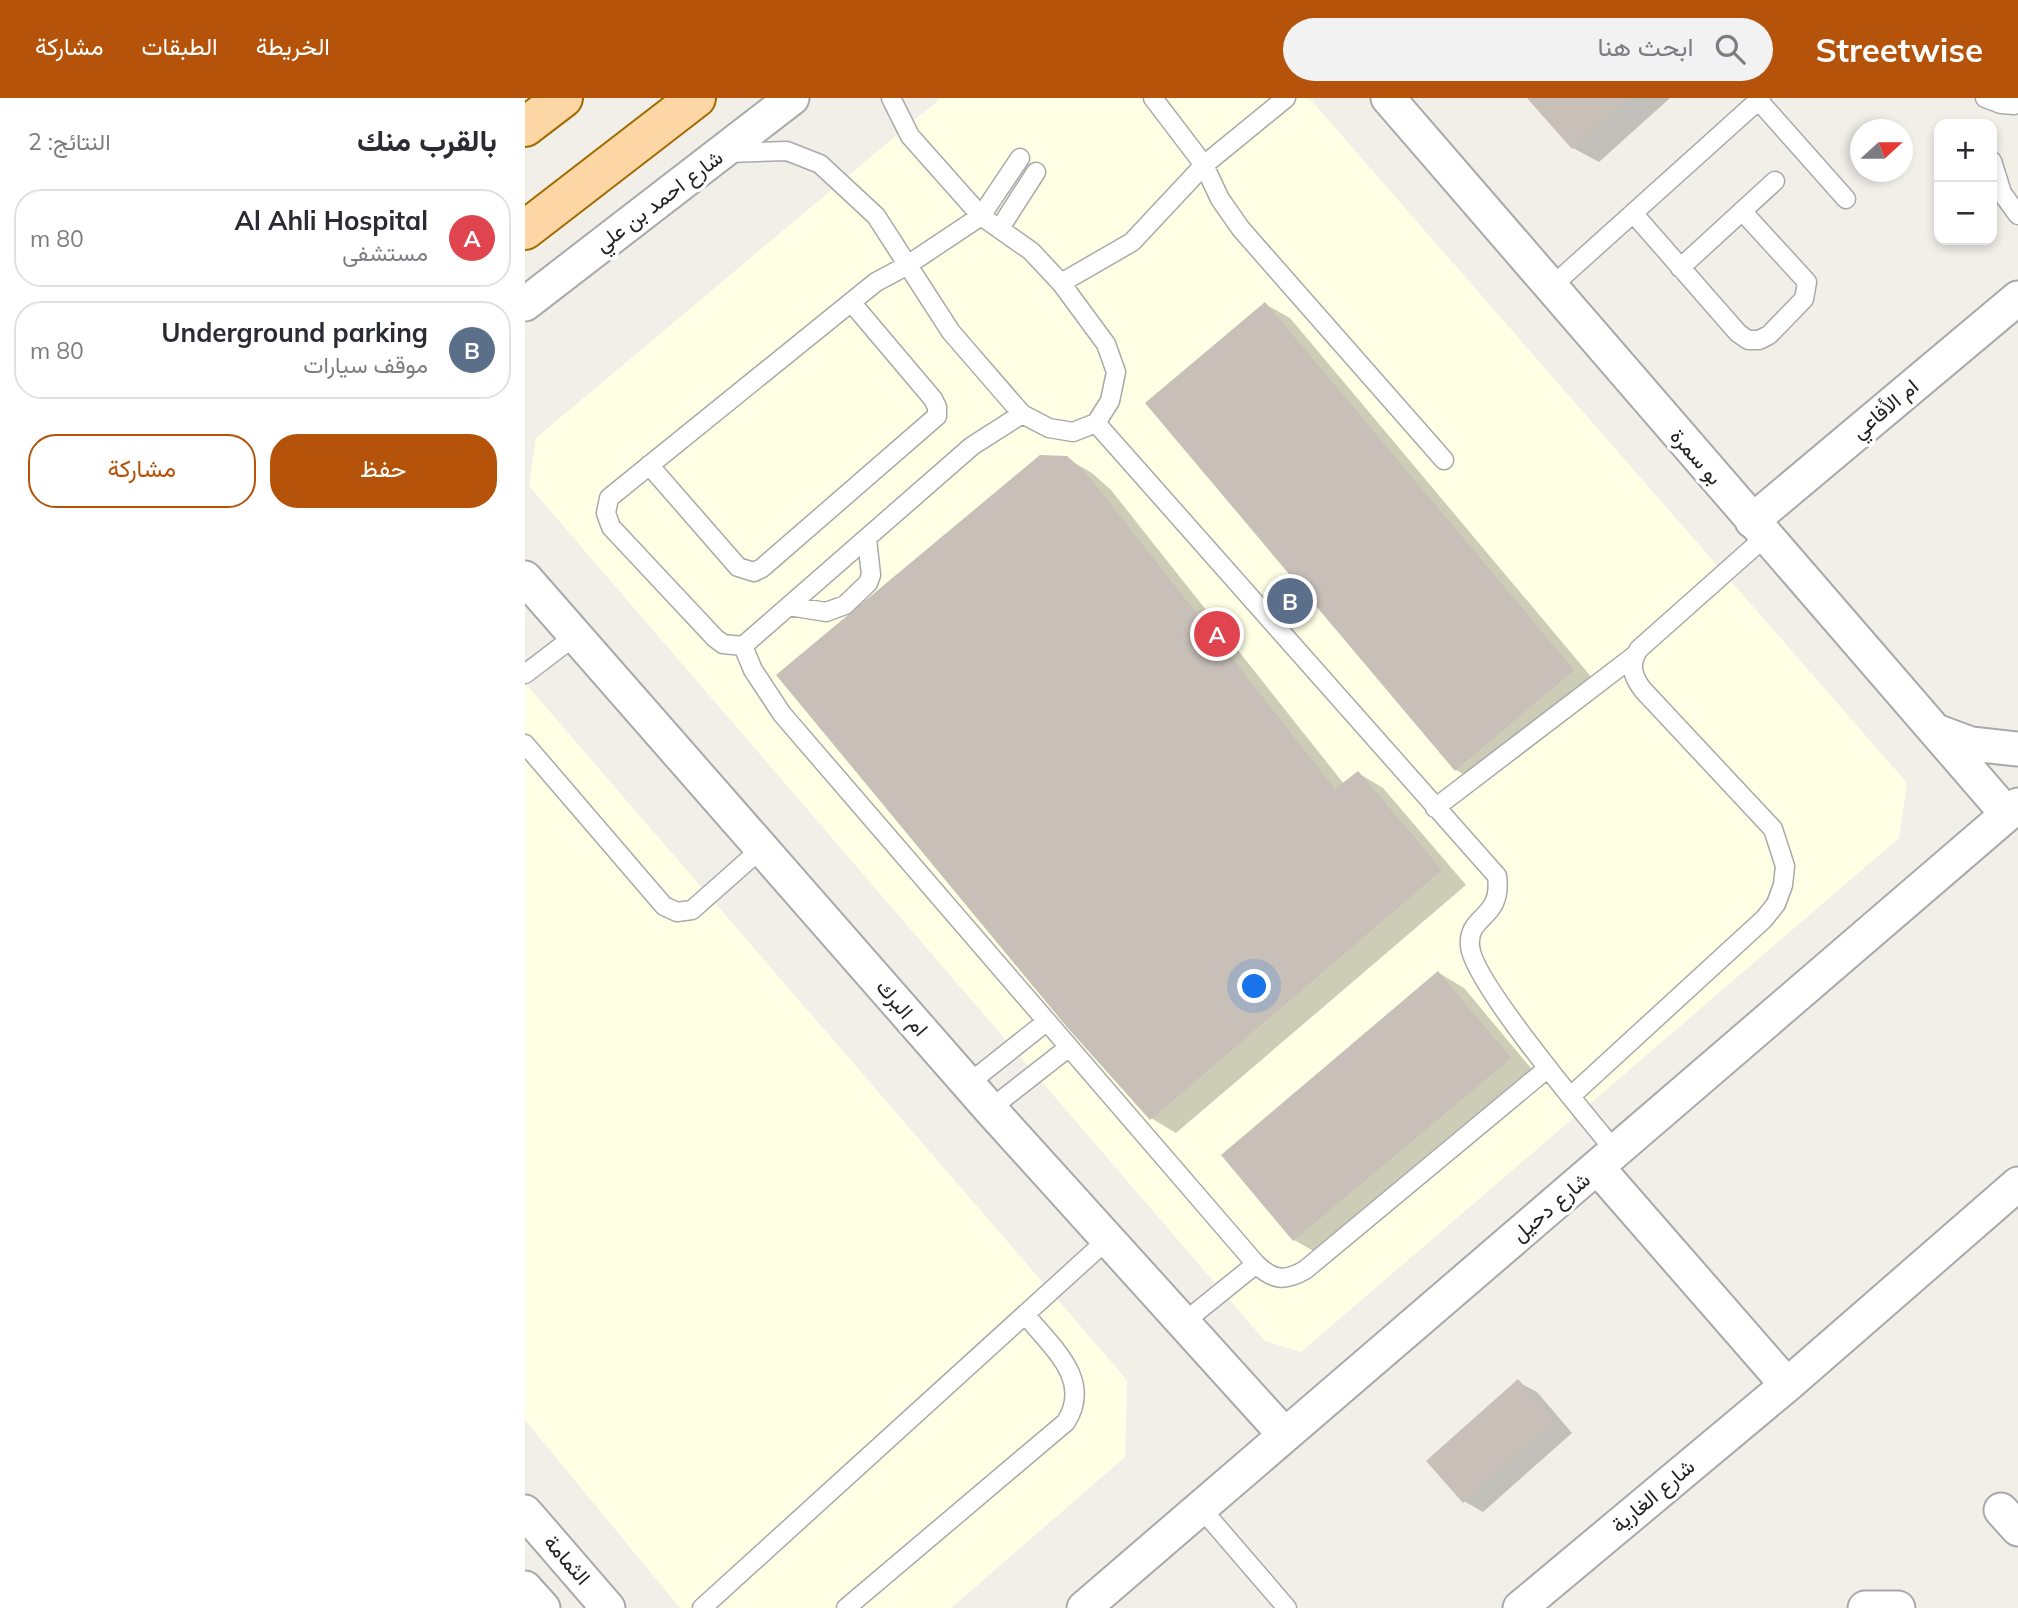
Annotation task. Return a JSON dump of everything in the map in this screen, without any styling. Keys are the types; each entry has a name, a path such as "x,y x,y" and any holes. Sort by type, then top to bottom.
{"main road":[{"path":"525,127 562,98"},
{"path":"525,230 695,98"}],"street":[{"name":"شارع احمد بن علي","path":"525,304 792,98"},
{"name":"بو سمرة","path":"1388,98 1933,730 2013,810"},
{"name":"ام الأفاعي","path":"1758,529 2018,298"},
{"name":"ام البرك","path":"525,578 991,1110 1285,1434"},
{"path":"1933,730 1971,744 2018,749"},
{"name":"شارع دحيل","path":"1084,1608 2013,810"},
{"path":"1607,1160 1787,1385"},
{"name":"شارع الغارية","path":"1520,1608 1787,1385 2018,1184"},
{"name":"الثمامة","path":"525,1512 608,1608"},
{"path":"525,1588 543,1608"},
{"path":"1865,1608 1898,1608"}],"lane":[{"path":"722,154 787,151 820,164 876,216 898,246 906,266 951,332 1022,414 1049,428 1073,432 1096,423 1110,401 1116,372 1106,344 1061,283 1031,251 981,216 910,136 891,98"},
{"path":"1153,98 1204,165 1220,199 1241,229 1444,460"},
{"path":"1061,283 1132,242 1204,165 1286,98"},
{"path":"1985,98 2014,105"},
{"path":"1551,287 1760,100 1846,199"},
{"path":"1020,158 981,216 906,266 890,272 852,302 609,498 606,513 611,527 715,638 723,644 743,646 972,446 1022,414"},
{"path":"1000,228 1036,172"},
{"path":"1997,177 2002,193 2018,215"},
{"path":"1680,268 1775,181"},
{"path":"1633,213 1738,333 1748,340 1759,340 1769,335 1804,299 1807,282 1742,211"},
{"path":"649,465 738,567 754,572 762,568 937,416 933,399 852,302"},
{"path":"1096,423 1497,876 1499,895 1491,910 1472,928 1469,946 1476,967 1571,1096 1607,1160"},
{"path":"1435,808 1634,656 1758,529"},
{"path":"789,606 826,612 845,605 868,583 871,567 867,539"},
{"path":"525,674 575,636"},
{"path":"743,646 754,670 782,713 1068,1048 1271,1278 1289,1279 1305,1270 1548,1068"},
{"path":"1571,1096 1764,919 1776,904 1783,885 1785,866 1773,829 1643,690 1633,673 1634,656"},
{"path":"525,744 664,906 677,912 692,910 762,848"},
{"path":"968,1084 1046,1022"},
{"path":"991,1110 1068,1048"},
{"path":"702,1608 1108,1239"},
{"path":"1184,1323 1256,1264"},
{"path":"846,1608 1066,1422 1074,1410 1077,1397 1072,1377 1025,1314"},
{"path":"1200,1507 1287,1608"}],"shaded area":[{"path":"941,98 1309,98 1907,783 1899,838 1301,1352 1265,1341 529,486 536,438"},
{"path":"525,683 1127,1380 1125,1457 951,1608 680,1608 525,1420"}],"building":[{"path":"1527,98 1629,98 1572,149"},
{"path":"1265,302 1574,670 1455,771 1145,403"},
{"path":"1040,455 1067,456 1086,473 1335,789 1358,771 1442,870 1150,1120 1066,1026 776,675"},
{"path":"1438,971 1511,1058 1293,1241 1221,1155"},
{"path":"1518,1379 1555,1421 1463,1503 1426,1461"}],"place":[{"name":"Underground parking","path":"1290,601"},
{"name":"Al Ahli Hospital","path":"1217,634"}]}
